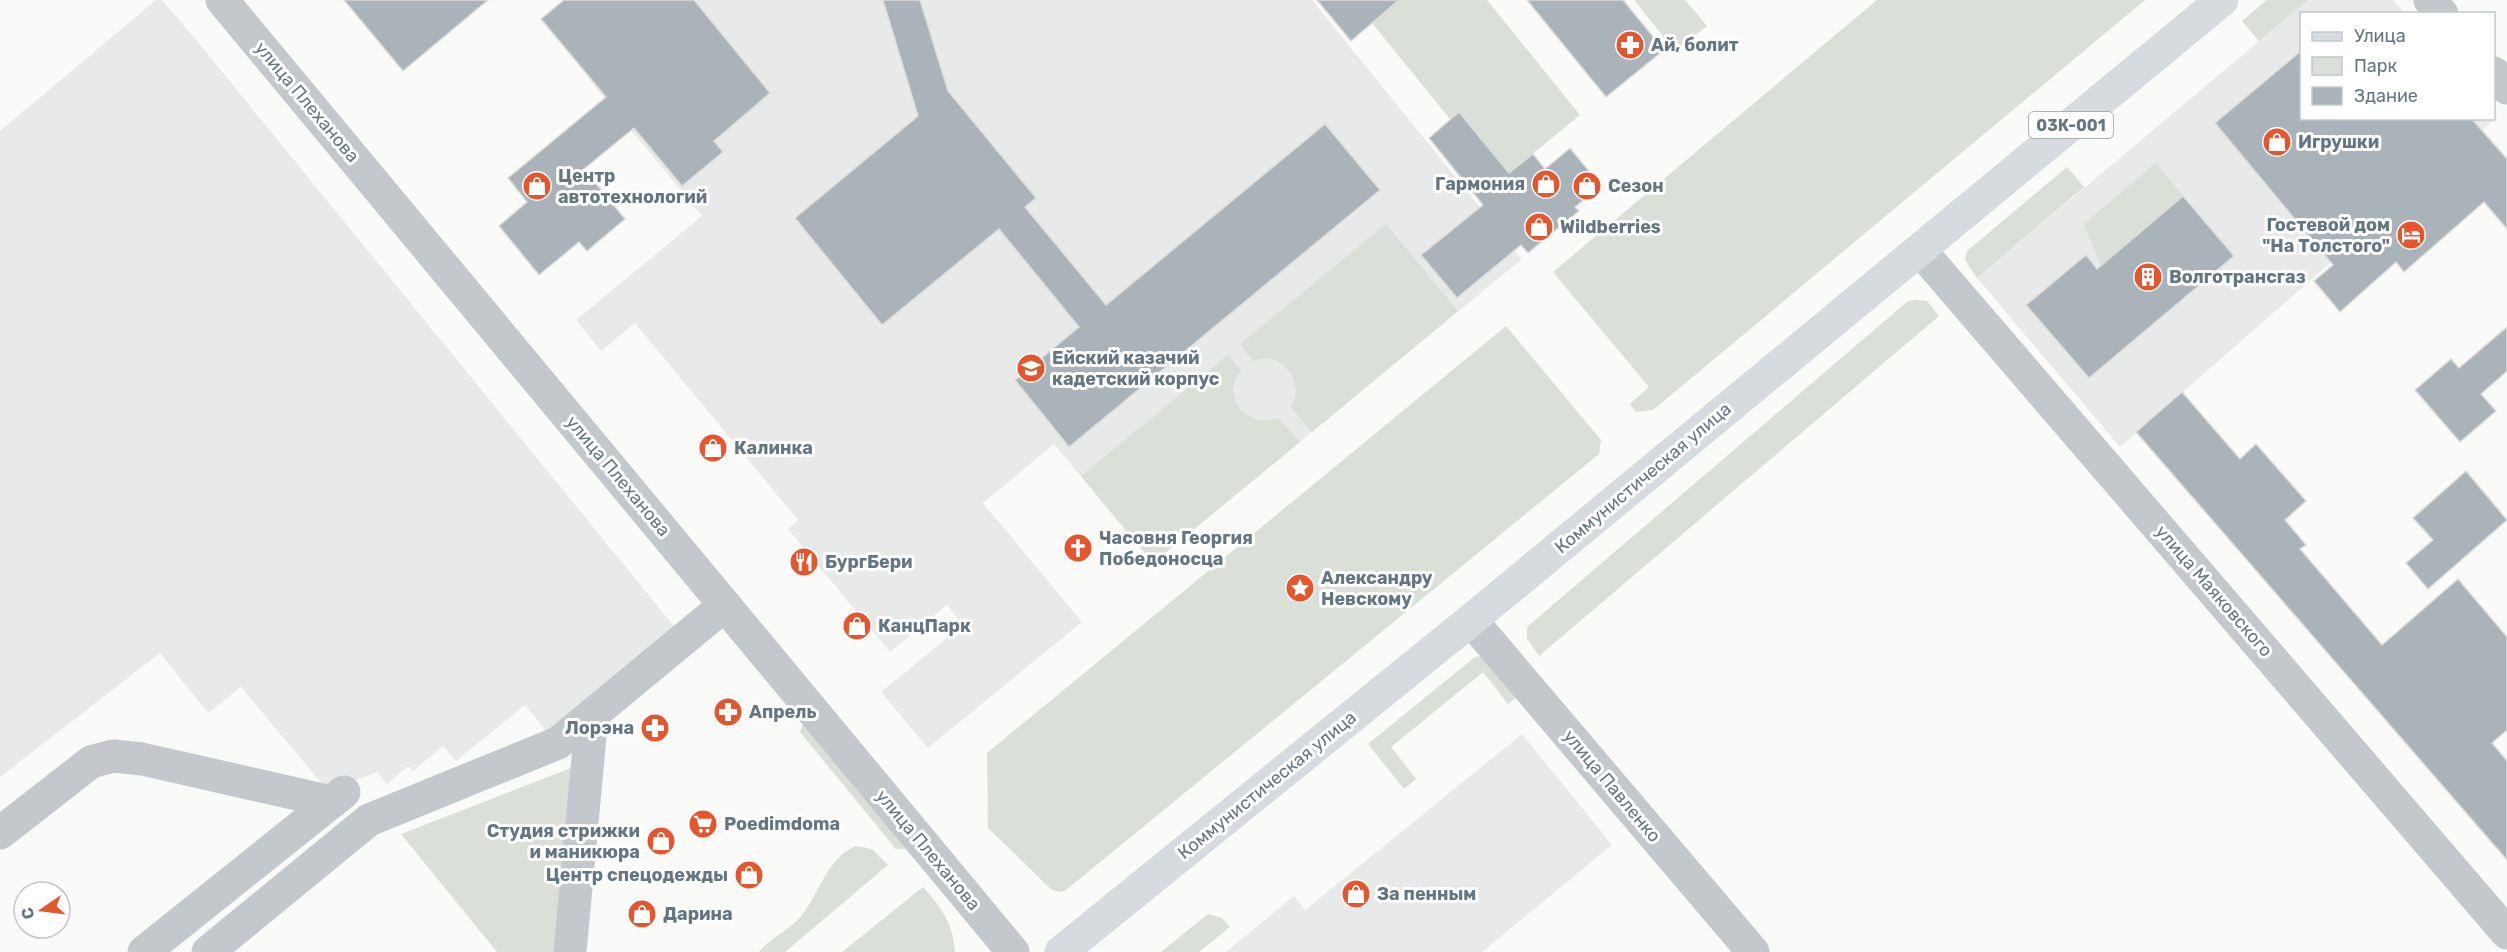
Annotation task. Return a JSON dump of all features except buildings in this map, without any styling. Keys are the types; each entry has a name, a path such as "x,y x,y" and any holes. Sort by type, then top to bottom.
{"main road":[{"name":"Коммунистическая улица","path":"1061,952 1471,620 2222,0"}],"street":[{"name":"улица Плеханова","path":"222,0 1013,952"},
{"path":"2430,0 2440,12"},
{"path":"2495,74 2507,88"},
{"name":"улица Маяковского","path":"1920,250 2507,933"},
{"path":"207,952 369,820 558,743 725,605"},
{"name":"улица Павленко","path":"1471,620 1753,952"},
{"path":"570,952 592,715"},
{"path":"0,833 84,766 113,756 142,759 339,796 144,952"}],"shaded area":[{"path":"156,0 162,0 188,30 677,630 549,735 525,705 456,761 443,746 413,771 408,766 387,784 377,772 356,780 334,798 241,687 208,713 160,653 0,777 0,131"},
{"name":"Ейский казачий кадетский корпус","path":"590,0 1312,0 1522,259 1153,563 1054,444 983,503 1082,622 928,748 881,692 963,625 947,605 890,652 788,529 798,520 635,323 601,351 576,320 702,216 589,79 629,46"},
{"path":"2308,0 2393,0 2404,12 2300,12 2300,120 2494,120 2120,447 1977,278"},
{"path":"1522,734 1612,845 1482,952 1226,952 1294,896 1305,910"}],"green space":[{"path":"1367,0 1487,0 1580,115 1509,173 1459,112 1450,119 1372,23 1380,16"},
{"path":"1634,0 1685,0 1707,26 1675,51"},
{"path":"1877,0 2145,0 1653,410 1636,412 1630,404 1649,387 1553,272"},
{"path":"2267,0 2308,0 2259,41 2242,21"},
{"path":"2156,163 2183,196 2101,266 2084,224"},
{"path":"2067,167 2084,187 1977,278 1965,260 1967,251"},
{"path":"1386,224 1458,311 1312,432 1291,407 1295,397 1295,388 1289,370 1274,360 1254,361 1240,344"},
{"path":"1908,301 1927,301 1939,316 1539,656 1527,639 1527,627"},
{"path":"1506,326 1601,440 1599,454 1066,890 1061,892 1052,890 988,828 987,753"},
{"path":"1228,355 1241,371 1233,392 1235,401 1241,409 1257,419 1279,418 1300,442 1153,563 1081,476"},
{"path":"1482,656 1518,696 1508,704 1483,672 1391,747 1416,779 1404,789 1368,744 1475,657"},
{"path":"806,715 913,846 896,849 800,732"},
{"path":"571,768 559,952 497,952 401,834"},
{"path":"856,846 872,849 888,865 785,952 759,952 802,915 831,867 846,851"},
{"path":"923,887 936,902 949,924 955,952 842,952"},
{"path":"1208,914 1222,918 1230,927 1199,952 1161,952"}],"place":[{"name":"Ай, болит","path":"1630,45"},
{"name":"Игрушки","path":"2277,142"},
{"name":"Гармония","path":"1546,184"},
{"name":"Центр автотехнологий","path":"537,186"},
{"name":"Сезон","path":"1587,186"},
{"name":"Wildberries","path":"1539,227"},
{"name":"Гостевой дом \"На Толстого\"","path":"2411,235"},
{"name":"Волготрансгаз","path":"2148,277"},
{"name":"Ейский казачий кадетский корпус","path":"1031,368"},
{"name":"Калинка","path":"713,448"},
{"name":"Часовня Георгия Победоносца","path":"1078,548"},
{"name":"БургБери","path":"804,562"},
{"name":"Александру Невскому","path":"1300,588"},
{"name":"КанцПарк","path":"857,626"},
{"name":"Апрель","path":"728,712"},
{"name":"Лорэна","path":"655,728"},
{"name":"Poedimdoma","path":"703,824"},
{"name":"Студия стрижки и маникюра","path":"661,841"},
{"name":"Центр спецодежды","path":"749,875"},
{"name":"За пенным","path":"1356,894"},
{"name":"Дарина","path":"642,914"}]}
